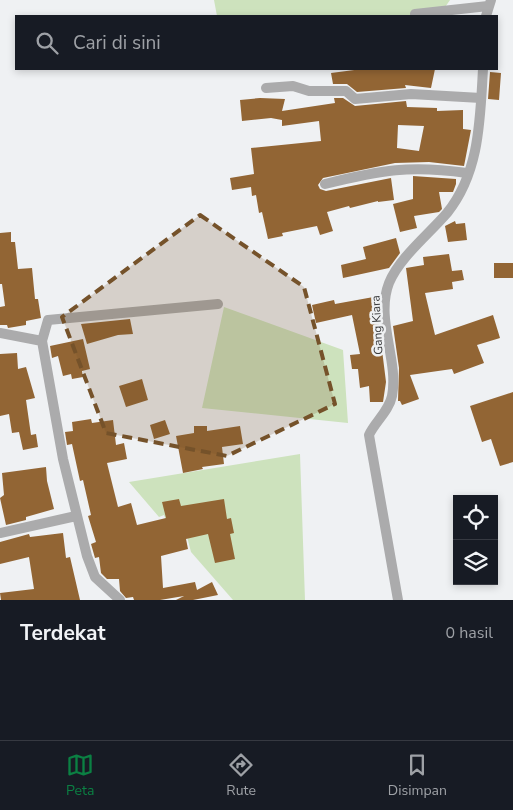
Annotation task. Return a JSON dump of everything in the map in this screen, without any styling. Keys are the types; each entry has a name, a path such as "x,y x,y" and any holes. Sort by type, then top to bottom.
{"street":[{"path":"414,14 488,8"},
{"name":"Gang Kiara","path":"398,600 369,444 369,435 386,410 392,394 385,297 395,272 447,212 461,190 476,151 483,70"},
{"path":"266,88 293,86 309,91 346,91 355,100 411,94 481,98"},
{"path":"325,184 378,170 404,168 467,173"},
{"path":"120,600 96,577 87,556 76,516 63,459 42,341 48,320 218,304"},
{"path":"0,333 42,341"},
{"path":"0,533 76,516"}],"highlighted area":[{"path":"200,215 304,287 335,404 227,456 106,433 62,317"}],"green space":[{"path":"214,0 450,0 440,15 217,15"},
{"path":"224,307 343,350 348,423 202,408"},
{"path":"300,454 305,600 233,600 191,552 184,525 168,526 164,515 159,517 129,482"}],"building":[{"path":"354,70 435,70 431,88 405,85 406,88 357,92 347,84 333,84 331,73"},
{"path":"490,72 501,73 499,100 488,99"},
{"path":"260,98 285,99 282,111 335,103 334,98 343,98 355,106 406,101 407,107 437,108 437,111 463,110 463,129 471,130 464,166 429,162 395,163 323,178 318,185 320,189 326,191 391,178 394,200 378,201 350,208 349,206 327,212 333,231 320,235 317,226 282,233 283,236 268,239 262,212 259,213 256,195 252,196 251,187 232,190 230,178 254,174 251,148 321,141 319,121 282,126 282,120 271,118 242,121 240,100","holes":["398,125 424,126 419,151 397,148"]},
{"path":"413,176 456,179 456,184 453,192 439,192 442,209 439,212 414,216 417,228 400,232 393,204 413,199"},
{"path":"455,221 456,224 465,223 467,240 448,242 445,226"},
{"path":"11,232 11,242 15,242 18,269 32,268 35,299 38,299 41,318 26,321 26,325 8,328 7,325 0,325 0,307 5,306 2,284 0,284 0,233"},
{"path":"396,238 400,253 389,268 343,278 341,265 366,259 363,247"},
{"path":"449,254 452,271 462,270 464,280 452,282 453,289 425,293 435,335 493,315 500,338 477,345 484,363 454,374 452,369 410,375 419,399 402,405 398,401 399,368 393,326 413,321 406,268 424,265 423,257"},
{"path":"494,263 513,263 513,278 494,278"},
{"path":"379,296 379,326 386,382 383,402 370,402 369,386 360,388 358,369 352,369 350,355 360,354 352,315 316,323 312,305 334,300 335,304"},
{"path":"130,319 133,334 118,335 87,344 81,324"},
{"path":"83,339 90,369 82,371 83,377 72,379 71,374 63,376 58,356 52,358 50,346"},
{"path":"17,353 18,369 26,367 35,398 26,400 31,435 36,434 38,447 23,450 19,432 12,433 9,414 0,416 0,354"},
{"path":"142,379 148,400 126,407 119,386"},
{"path":"513,392 513,462 500,466 491,439 482,442 470,406"},
{"path":"91,419 92,423 113,420 116,445 124,443 127,459 107,463 118,507 131,503 137,525 166,518 162,502 179,499 181,506 224,499 227,519 231,518 234,533 230,534 235,559 215,563 208,534 186,539 188,549 161,556 163,588 195,582 197,590 212,582 218,595 193,600 176,600 184,596 160,600 134,600 133,597 126,598 120,591 119,579 107,579 101,573 99,557 95,558 91,544 96,542 88,516 91,515 83,480 80,481 72,444 67,445 65,432 73,431 72,422"},
{"path":"165,420 170,434 154,439 150,425"},
{"path":"194,426 207,426 207,431 240,426 243,444 222,447 224,464 202,467 203,469 183,473 176,436 194,433"},
{"path":"46,467 47,481 54,509 26,517 26,520 6,525 0,498 4,495 2,473"},
{"path":"63,533 66,558 70,557 80,600 1,600 0,593 34,589 29,557 0,564 0,542 29,534 30,537"}]}
